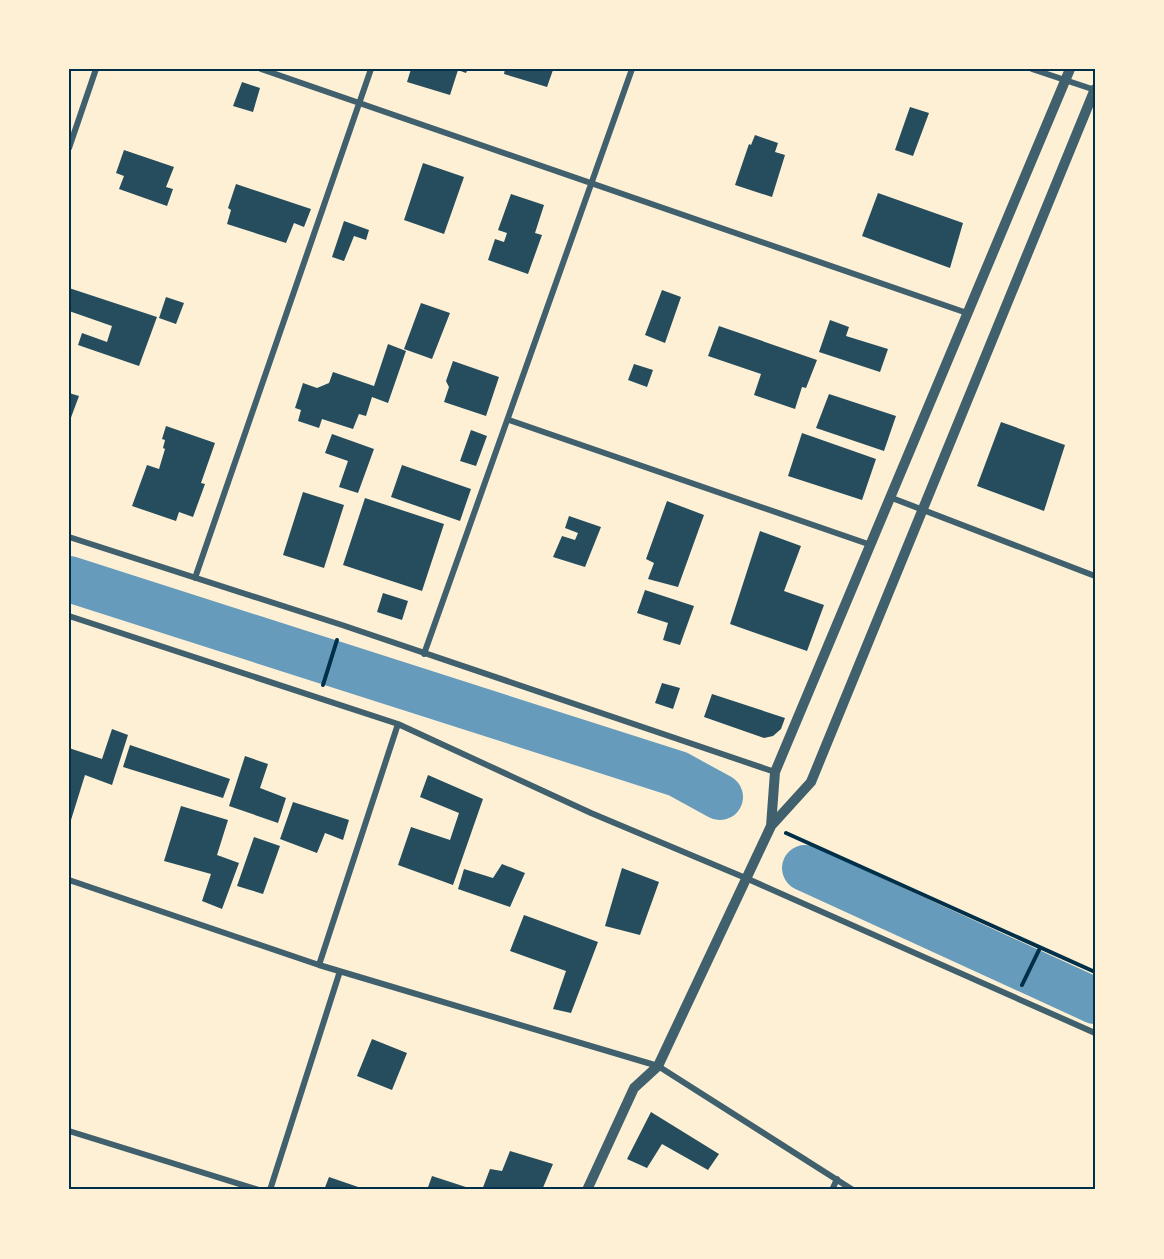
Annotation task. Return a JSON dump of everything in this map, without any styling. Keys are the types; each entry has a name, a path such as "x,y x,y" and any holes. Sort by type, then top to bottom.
{"street":[{"path":"69,148 96,69"},
{"path":"261,69 967,313"},
{"path":"195,578 371,69"},
{"path":"424,654 632,69"},
{"path":"587,1190 634,1088 658,1066 771,826 811,782 1095,90 1032,69"},
{"path":"771,826 775,772 892,498 1070,69"},
{"path":"509,420 871,545"},
{"path":"892,498 1095,576"},
{"path":"69,537 775,772"},
{"path":"69,616 398,724 591,813 748,879 1095,1032"},
{"path":"319,965 398,724"},
{"path":"69,880 319,965 658,1066 853,1190"},
{"path":"270,1190 340,971"},
{"path":"69,1131 259,1190"},
{"path":"832,1190 837,1179"}],"path":[{"path":"327,673 334,652"},
{"path":"771,826 1095,972"},
{"path":"1024,981 1040,948"}],"building":[{"path":"411,69 468,69 466,73 458,70 450,95 407,82"},
{"path":"505,69 553,70 547,87 504,74"},
{"path":"242,82 260,88 253,112 233,106"},
{"path":"910,107 929,113 913,156 895,150"},
{"path":"755,135 778,143 775,152 785,155 772,197 735,185 749,144 751,145"},
{"path":"124,150 174,167 166,187 173,189 167,206 119,189 124,176 116,173"},
{"path":"423,163 464,177 444,234 404,220"},
{"path":"236,184 311,209 304,227 294,223 286,243 227,224 231,210 228,208"},
{"path":"878,193 963,223 950,268 862,236"},
{"path":"511,194 544,205 535,233 542,235 528,274 488,260 495,239 504,242 507,233 498,230"},
{"path":"344,221 369,230 366,240 354,236 344,261 332,257"},
{"path":"69,288 157,317 139,366 78,345 82,333 107,342 112,326 69,311"},
{"path":"662,290 681,297 665,343 645,335"},
{"path":"166,297 184,303 176,324 159,318"},
{"path":"421,303 450,313 432,359 404,349"},
{"path":"830,320 849,327 846,336 888,349 880,372 819,352"},
{"path":"719,326 817,360 806,388 802,387 795,409 754,395 761,374 708,356"},
{"path":"388,344 406,351 388,403 372,397 366,416 359,414 353,429 322,419 319,428 298,421 301,410 295,408 303,383 317,388 329,383 333,372 374,386"},
{"path":"453,361 499,377 486,416 444,402 449,387 446,381"},
{"path":"634,364 653,370 647,387 628,380"},
{"path":"69,393 79,396 69,423"},
{"path":"829,394 896,416 884,451 816,428"},
{"path":"1001,422 1065,445 1044,511 977,486"},
{"path":"166,426 215,443 201,483 205,484 193,517 179,512 176,521 132,506 147,465 159,469 165,449 163,448 165,440 162,439"},
{"path":"471,430 487,436 476,466 460,461"},
{"path":"802,433 876,459 862,500 788,476"},
{"path":"332,434 374,449 358,493 339,487 348,461 325,453"},
{"path":"402,465 471,489 460,521 391,497"},
{"path":"303,492 344,505 324,568 283,555"},
{"path":"365,498 444,524 422,591 343,565"},
{"path":"667,501 704,515 678,587 648,579 654,563 646,559"},
{"path":"569,516 601,527 585,567 553,557 562,536 575,540 578,533 565,528"},
{"path":"760,531 801,546 784,591 824,605 807,651 730,624"},
{"path":"645,590 694,606 680,645 663,640 668,623 637,613"},
{"path":"383,593 408,601 402,620 377,612"},
{"path":"662,683 680,688 673,709 655,703"},
{"path":"712,694 785,718 781,729 773,736 764,738 704,717"},
{"path":"112,729 128,735 112,785 85,775 71,820 69,820 69,748 102,759"},
{"path":"130,745 230,779 223,798 123,767"},
{"path":"245,756 268,764 260,788 286,798 278,823 229,806"},
{"path":"428,775 483,799 453,885 398,865 411,827 450,840 459,813 420,797"},
{"path":"293,802 349,820 343,840 325,833 317,853 280,839"},
{"path":"181,806 228,820 217,855 239,863 222,909 202,901 211,874 164,861"},
{"path":"254,837 280,846 263,894 237,886"},
{"path":"502,864 525,873 510,907 458,889 464,869 493,878"},
{"path":"622,868 659,882 640,935 605,926"},
{"path":"524,915 598,942 571,1013 553,1009 566,971 510,951"},
{"path":"372,1039 407,1053 392,1090 357,1076"},
{"path":"651,1112 719,1154 708,1170 662,1144 647,1168 627,1159"},
{"path":"510,1151 553,1164 542,1190 482,1190 490,1169 502,1171"},
{"path":"432,1176 475,1190 427,1190"},
{"path":"329,1177 367,1190 324,1190"}],"waterway":[{"path":"69,579 678,774 720,797"},
{"path":"805,868 1095,1001"}]}
